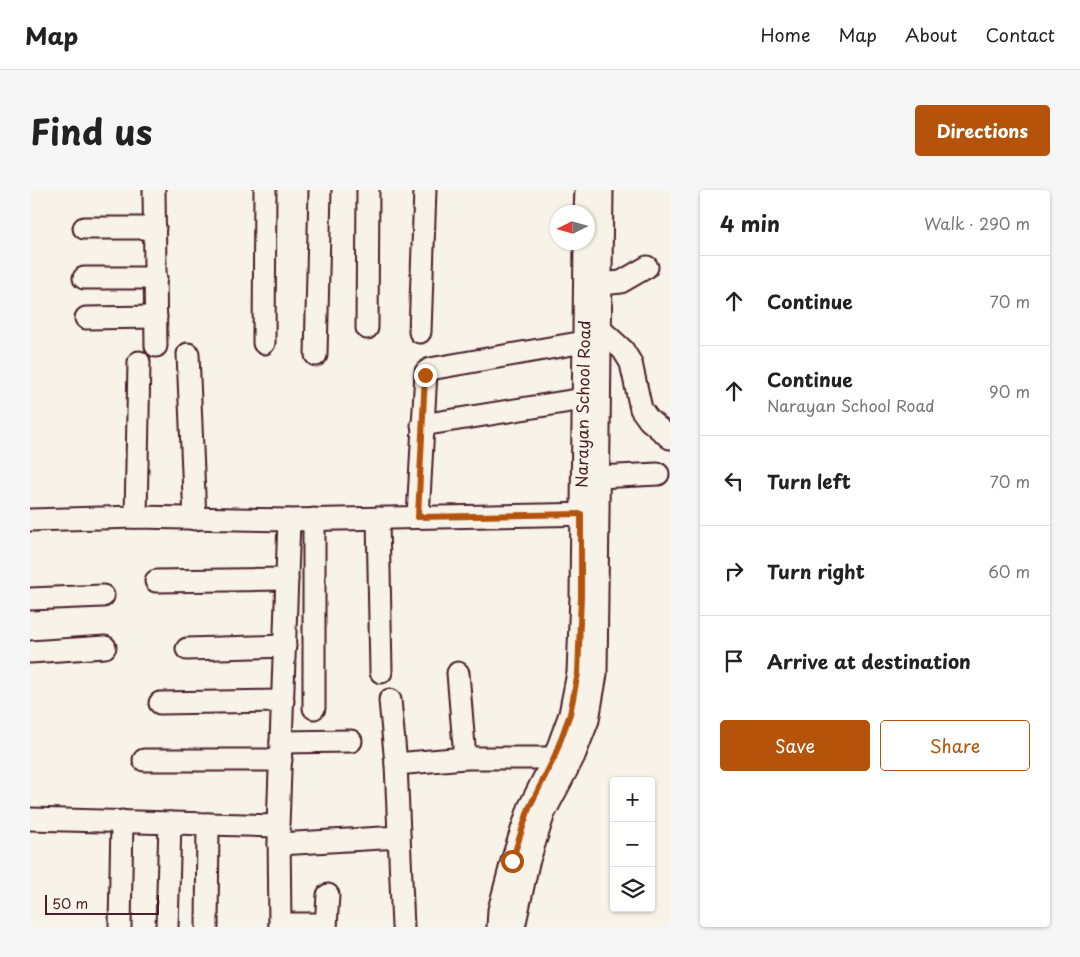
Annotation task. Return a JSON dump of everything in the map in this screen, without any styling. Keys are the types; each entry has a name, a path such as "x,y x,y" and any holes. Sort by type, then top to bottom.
{"street":[{"path":"154,190 156,346"},
{"path":"264,342 265,190"},
{"path":"316,355 320,190"},
{"path":"367,328 368,190"},
{"path":"420,332 425,190"},
{"path":"585,205 586,190"},
{"path":"30,520 136,517 289,520 589,514 598,477 602,190"},
{"path":"84,228 155,228"},
{"name":"Narayan School Road","path":"579,717 578,673 581,596 589,514 583,399 585,250"},
{"path":"601,284 621,282 647,266"},
{"path":"84,278 156,278"},
{"path":"86,318 156,317"},
{"path":"600,329 623,350 631,363 641,409 649,420 670,438"},
{"path":"418,517 425,375 430,369 584,342"},
{"path":"188,354 195,519"},
{"path":"136,517 139,362"},
{"path":"422,425 583,399"},
{"path":"598,477 658,474"},
{"path":"378,518 381,672"},
{"path":"314,519 314,708"},
{"path":"289,520 279,817 280,925 326,926 328,895"},
{"path":"156,581 287,578"},
{"path":"30,599 103,596"},
{"path":"187,649 285,646"},
{"path":"30,652 105,647"},
{"path":"458,673 465,758"},
{"path":"390,700 396,764 403,927"},
{"path":"160,703 283,701"},
{"path":"498,927 499,910 517,843 529,808 554,758 579,717"},
{"path":"514,927 528,863 544,813 574,756 579,717"},
{"path":"144,760 281,751 351,742"},
{"path":"396,764 465,758 554,758"},
{"path":"30,808 30,818 278,826 279,817"},
{"path":"120,927 122,821"},
{"path":"166,927 170,823"},
{"path":"206,927 208,824"},
{"path":"279,844 399,837"}],"route":[{"path":"425,375 418,517 581,514 581,596 578,673 570,714 554,758 529,808 512,861"}]}
